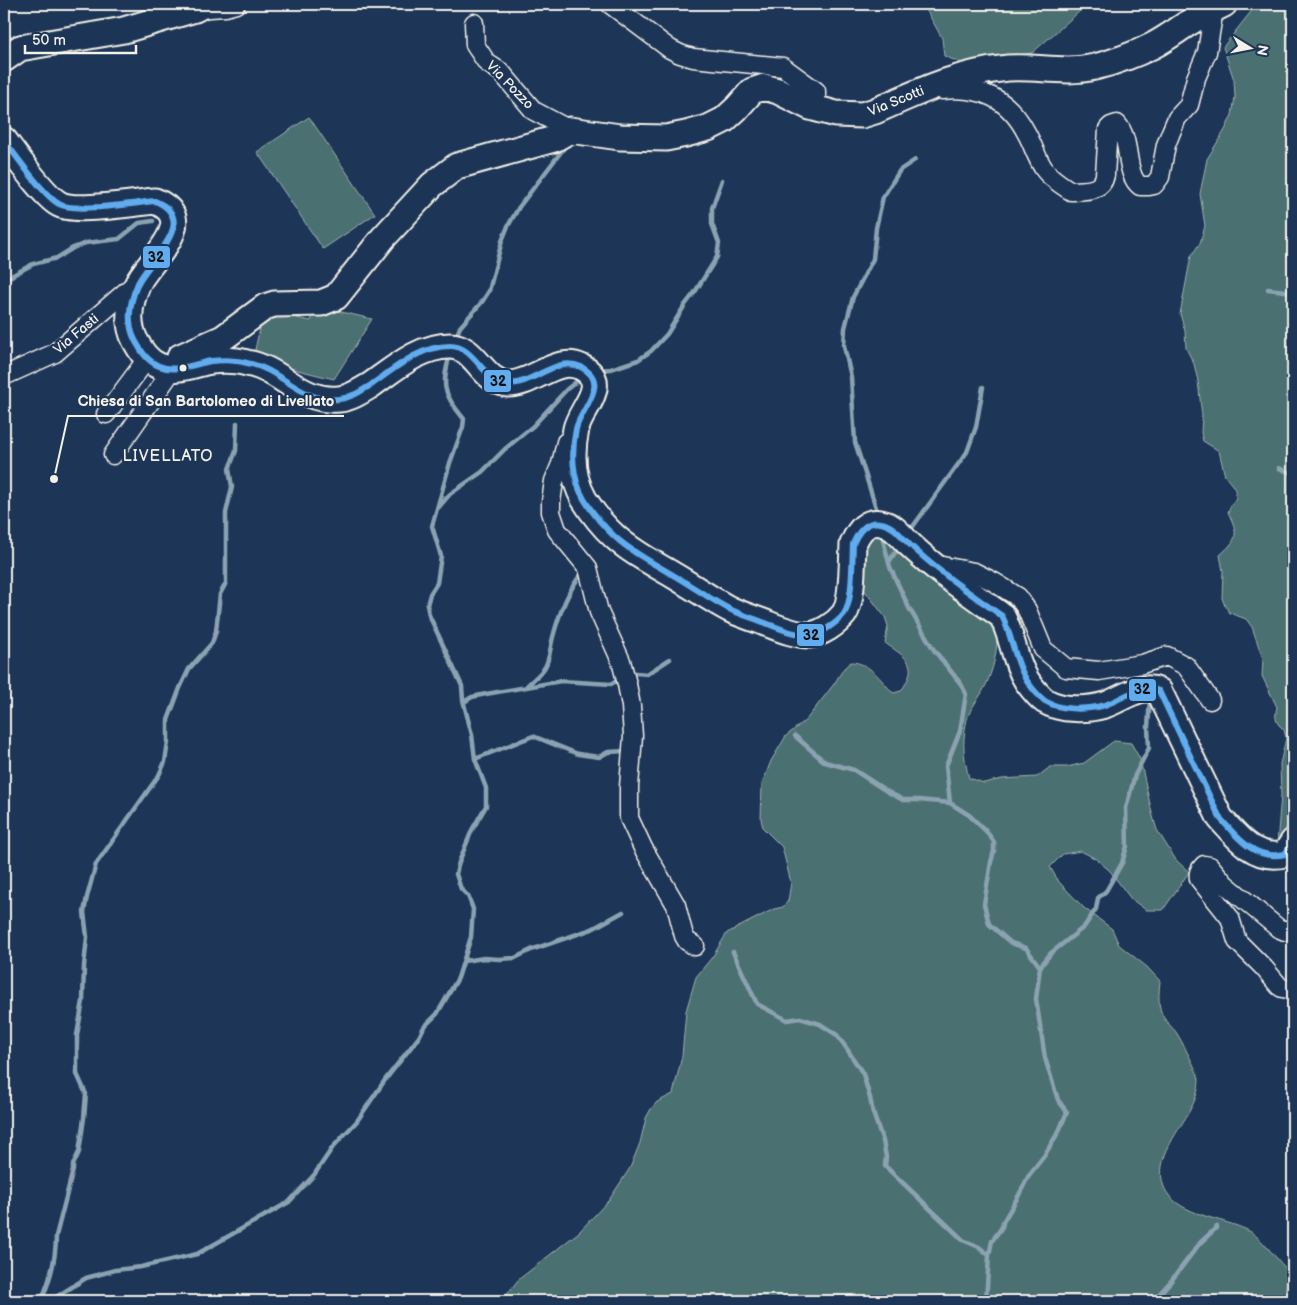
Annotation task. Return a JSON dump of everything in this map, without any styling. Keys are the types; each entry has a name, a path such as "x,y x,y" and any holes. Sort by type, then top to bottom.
{"street":[{"path":"4,59 20,48 124,30 200,6 225,7 236,4"},
{"path":"610,4 670,49 680,54 693,58 783,67 816,91 816,101 810,107"},
{"path":"916,93 966,89 984,93 1001,102 1011,109 1023,125 1044,170 1071,191 1095,189 1103,182 1106,175 1108,129 1117,124 1123,133 1134,180 1140,186 1154,185 1160,177 1166,145 1171,132 1177,118 1188,105 1196,78 1208,52 1219,6"},
{"name":"Via Scotti","path":"570,130 620,137 666,138 686,134 708,128 724,120 752,92 764,87 778,91 810,107 836,114 862,115 949,80 978,72 1010,68 1072,71 1110,63 1154,45 1219,6"},
{"name":"Via Pozzo","path":"474,23 475,45 487,63 501,72 534,111 570,130"},
{"path":"106,414 160,365 222,338 265,307 274,304 313,304 329,301 342,292 378,244 432,185 458,166 554,139 570,130"},
{"path":"4,140 58,204 72,208 155,201 171,212 174,219 169,239 164,249 140,280 132,297 130,323 133,336 160,365"},
{"name":"Via Fasti","path":"4,376 55,353 140,280"},
{"path":"160,365 214,361 246,362 263,367 283,378 299,391 317,398 340,399 357,394 416,354 438,347 454,346 467,352 493,380 507,384 524,381 560,365 572,365 581,368 594,380 593,394 566,444 554,482 551,512 556,530 588,568 599,612 620,661 627,684 633,736 628,797 629,818 643,848 676,906 684,936 687,941 695,946"},
{"path":"113,455 160,365"},
{"path":"576,427 573,466 578,486 590,508 612,535 643,558 731,610 781,629 811,635 837,622 849,605 853,544 856,535 872,523 880,523 893,528 929,563 1002,616 1008,628 1017,659 1026,678 1044,700 1061,707 1091,707 1104,705 1141,689 1149,688 1159,691 1220,818 1249,848 1270,856 1291,854"},
{"path":"929,563 974,572 1018,597 1027,610 1043,650 1066,668 1099,670 1142,664 1167,656 1186,666 1210,700"},
{"path":"1293,928 1285,930 1278,928 1225,884 1210,866 1204,865 1200,868 1198,873 1200,880 1230,918 1237,941 1279,986 1293,990"}],"green space":[{"path":"923,4 1088,4 1032,53 961,63 944,56 942,38"},
{"path":"1257,4 1293,4 1293,816 1277,844 1281,795 1280,764 1286,738 1284,730 1276,720 1277,707 1262,676 1263,659 1252,627 1246,619 1230,613 1222,598 1223,571 1220,555 1230,545 1235,536 1234,526 1228,512 1236,498 1236,490 1225,476 1219,451 1203,441 1198,381 1194,364 1186,348 1185,331 1180,314 1191,256 1200,243 1205,226 1200,194 1207,159 1232,115 1235,97 1234,80 1223,47"},
{"path":"309,117 375,214 323,249 257,152"},
{"path":"324,308 372,319 334,379 253,359 262,318 274,313 311,321 314,310"},
{"path":"879,534 895,542 993,620 997,638 993,667 985,688 968,716 965,731 964,751 969,778 984,783 1002,779 1037,777 1050,767 1067,767 1084,763 1114,741 1131,743 1140,759 1157,830 1176,860 1189,872 1163,910 1146,910 1131,899 1110,871 1096,859 1081,851 1063,854 1050,867 1059,882 1084,908 1112,929 1119,945 1147,967 1160,981 1159,1000 1162,1014 1179,1036 1198,1076 1198,1091 1194,1102 1170,1144 1162,1166 1163,1182 1169,1195 1179,1204 1193,1211 1251,1232 1266,1245 1290,1273 1282,1301 502,1301 518,1280 579,1232 609,1200 630,1168 640,1143 646,1118 651,1109 657,1102 673,1094 682,1056 686,1011 696,977 713,956 727,933 774,909 783,907 788,901 791,883 782,847 763,828 761,819 762,784 771,761 786,736 806,720 844,668 851,662 869,668 893,693 901,691 907,682 910,674 908,662 885,643 888,626 885,617 863,588 863,552 870,536"}],"waterway":[{"path":"455,340 460,327 489,291 502,241 508,226 519,207 567,144"},
{"path":"878,514 855,442 851,377 844,346 845,328 853,297 873,259 876,228 883,197 900,170 915,160"},
{"path":"597,370 611,369 638,360 651,351 667,334 695,292 717,257 719,243 712,224 712,208 722,180"},
{"path":"4,280 33,264 57,258 73,248 86,243 119,239 139,223 153,221"},
{"path":"1268,289 1293,292"},
{"path":"50,1301 86,1278 115,1270 141,1267 197,1254 289,1202 314,1175 333,1147 357,1121 385,1080 419,1037 424,1027 437,1014 458,978 471,937 473,909 468,896 461,889 456,874 472,830 486,806 486,788 475,759 462,686 429,615 427,605 430,594 437,583 441,556 432,526 464,419 452,403 446,389 445,374 450,354"},
{"path":"438,508 450,494 482,472 505,449 533,426 567,389 581,378"},
{"path":"909,532 967,452 976,427 983,387"},
{"path":"41,1301 52,1269 56,1236 73,1165 79,1152 84,1118 86,1094 77,1074 77,1035 83,1001 87,937 84,912 87,897 96,864 159,775 165,762 168,742 168,720 180,688 189,669 212,643 216,631 220,594 226,583 226,513 232,487 229,469 236,451 237,423"},
{"path":"1279,468 1293,474"},
{"path":"881,532 890,567 909,608 934,650 961,684 966,694 960,731 946,766 950,803 969,815 986,831 994,842 984,904 989,924 1011,943 1026,948 1040,967 1036,999 1045,1058 1058,1100 1067,1112 1059,1131 1044,1156 1029,1175 1002,1227 992,1241 989,1255 986,1301"},
{"path":"889,562 900,545"},
{"path":"526,687 545,667 561,612 572,588 582,573"},
{"path":"629,676 636,673 647,674 670,659"},
{"path":"464,702 472,697 561,681 611,684 622,678"},
{"path":"1040,967 1051,953 1084,927 1096,909 1098,898 1106,891 1122,863 1127,846 1126,808 1135,775 1149,748 1150,698"},
{"path":"475,759 533,736 578,754 599,757 608,752 626,751"},
{"path":"795,736 825,762 854,770 903,800 950,803"},
{"path":"464,961 484,958 515,958 531,950 592,929 623,912"},
{"path":"733,952 757,1004 787,1020 800,1018 820,1024 837,1035 863,1074 873,1113 883,1141 886,1157 885,1166 963,1240 979,1247 989,1255"},
{"path":"1153,1301 1200,1243 1217,1227"}],"transit line":[{"name":"32","path":"4,140 38,184 59,204 67,207 91,208 155,201 168,209 173,219 173,229 168,240 138,283 130,312 132,333 135,340 145,355 155,364 172,369 211,361 229,360 243,362 259,366 302,391 325,399 339,399 360,392 408,359 439,347 450,346 459,348 473,357 492,377 499,382 508,384 526,380 554,367 572,364 581,367 590,373 594,381 594,388 576,429 573,456 577,482 584,499 601,523 635,552 729,609 788,631 809,635 828,628 844,614 851,591 853,544 860,531 867,525 871,523 885,524 896,531 942,572 1002,616 1023,673 1042,699 1059,707 1083,709 1105,705 1138,690 1152,689 1159,691 1220,818 1226,826 1248,846 1265,854 1285,854 1293,842"}],"place":[{"name":"Chiesa di San Bartolomeo di Livellato","path":"54,479"}],"district":[{"name":"LIVELLATO","path":"168,456"}]}
